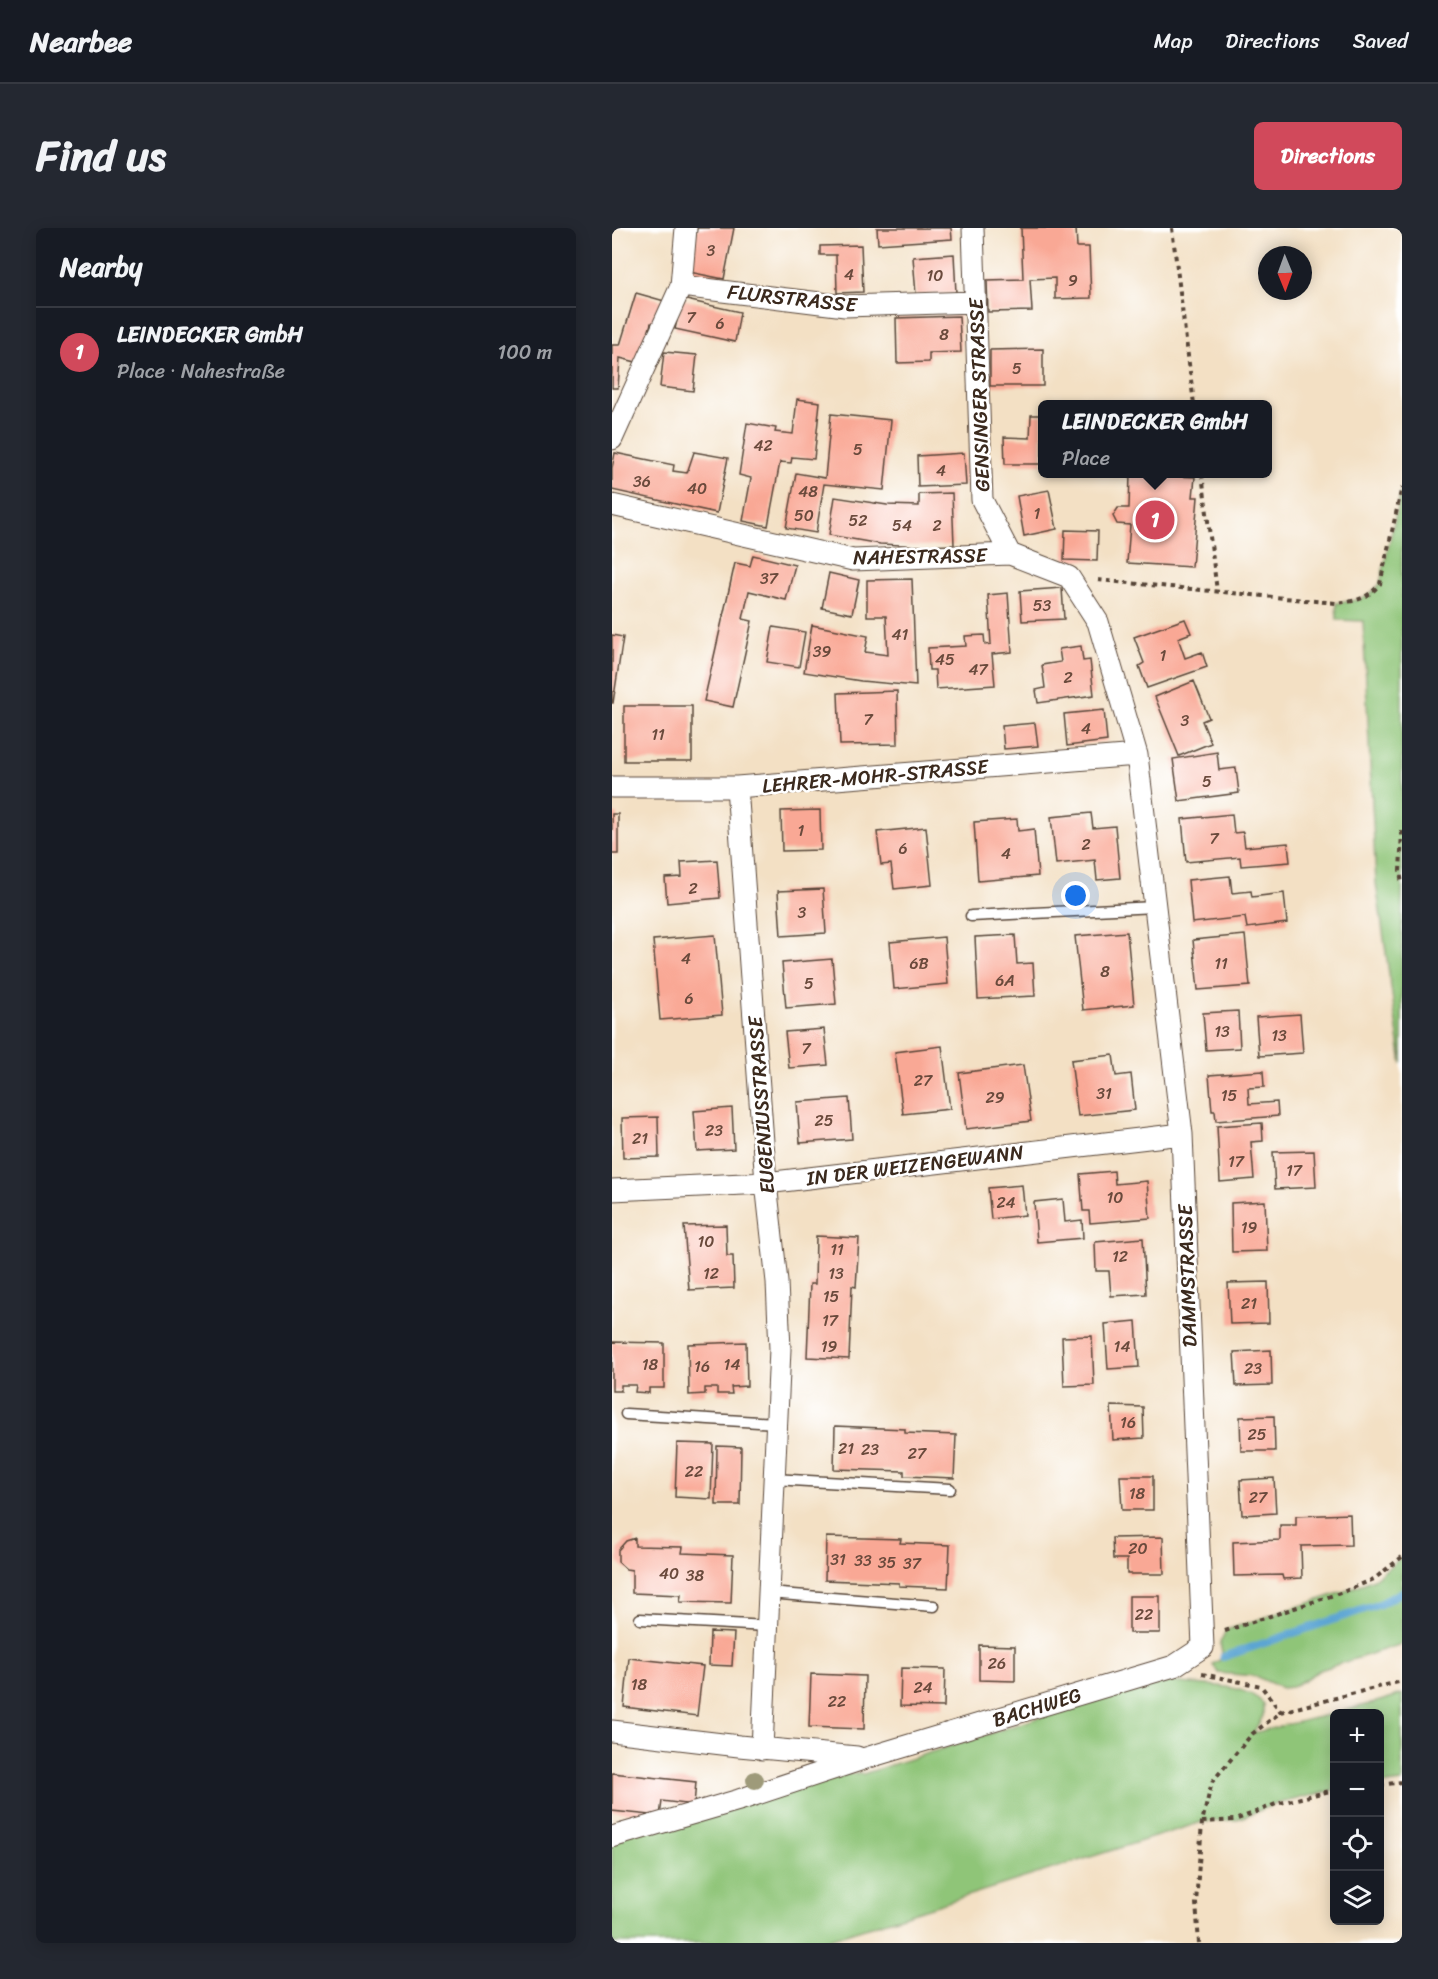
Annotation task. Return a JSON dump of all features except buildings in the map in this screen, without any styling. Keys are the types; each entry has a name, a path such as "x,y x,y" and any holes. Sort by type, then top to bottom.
{"street":[{"path":"612,438 681,286 686,228"},
{"name":"GENSINGER STRASSE","path":"973,228 982,500 1010,554"},
{"name":"FLURSTRASSE","path":"681,286 845,306 975,302"},
{"name":"NAHESTRASSE","path":"612,505 853,560 1010,554 1069,577"},
{"name":"DAMMSTRASSE","path":"1069,577 1098,622 1137,755 1182,1134 1203,1647"},
{"name":"LEHRER-MOHR-STRASSE","path":"612,788 737,787 1137,755"},
{"name":"EUGENIUSSTRASSE","path":"737,787 766,1183 777,1282 780,1349 762,1749"},
{"name":"IN DER WEIZENGEWANN","path":"612,1190 766,1183 1182,1134"},
{"name":"BACHWEG","path":"612,1837 1174,1666 1203,1647"},
{"name":"BACHWEG","path":"612,1731 762,1749 866,1758"}],"lane":[{"path":"971,915 1155,907"},
{"path":"626,1414 777,1424"},
{"path":"773,1479 950,1489"},
{"path":"768,1593 934,1606"},
{"path":"640,1619 767,1626"}],"path":[{"path":"1172,228 1193,400"},
{"path":"1203,478 1217,591"},
{"path":"1069,577 1335,603 1354,602 1371,595 1380,584 1402,487"},
{"path":"1402,831 1400,871 1402,884"},
{"path":"1281,1712 1262,1686 1201,1674 1203,1647 1226,1630 1343,1592 1374,1579 1402,1557"},
{"path":"1199,1943 1196,1903 1202,1822 1212,1782 1252,1734 1281,1712 1402,1681"},
{"path":"1384,1784 1402,1782"},
{"path":"1202,1822 1235,1820 1276,1804 1330,1791"}],"green space":[{"path":"1402,487 1402,1064 1376,883 1363,621 1337,620 1336,603 1360,599 1380,584"},
{"path":"1402,1557 1402,1644 1320,1670 1292,1687 1282,1688 1255,1676 1218,1673 1213,1664 1223,1658 1220,1643 1226,1630 1343,1592 1374,1579"},
{"path":"1173,1682 1221,1686 1244,1691 1263,1703 1263,1716 1253,1733 1330,1714 1330,1791 1276,1804 1235,1820 1202,1822 817,1943 612,1943 612,1837 820,1773 863,1774 1141,1685"},
{"path":"1402,1694 1402,1782 1384,1784 1384,1709 1351,1709"}],"waterway":[{"path":"1223,1657 1380,1604 1402,1592"}],"place":[{"name":"LEINDECKER GmbH","path":"1155,520"}]}
